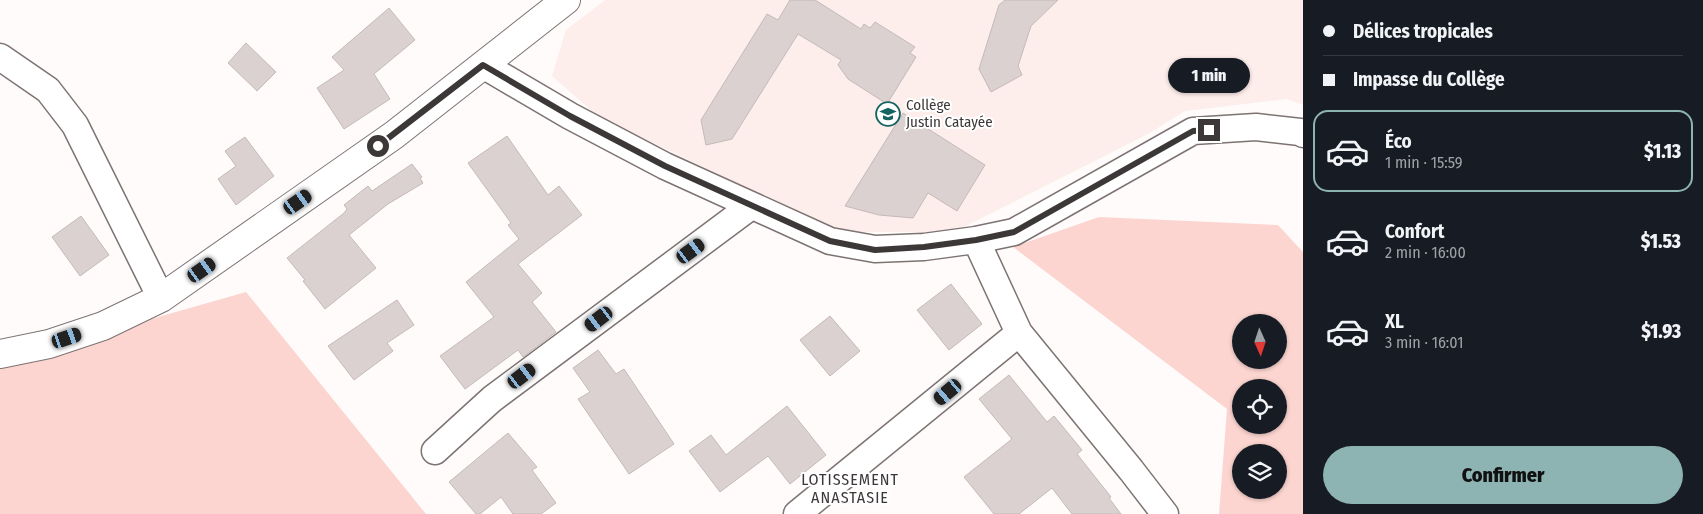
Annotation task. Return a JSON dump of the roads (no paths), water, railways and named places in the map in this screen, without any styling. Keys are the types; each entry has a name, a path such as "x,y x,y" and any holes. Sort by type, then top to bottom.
{"main road":[{"path":"0,354 49,344 103,326 161,298 394,135 566,0"}],"street":[{"path":"0,57 48,90 75,125 161,298"},
{"path":"483,65 579,121 665,166 830,241 875,250 924,247 976,240 1014,232 1193,131 1256,126 1303,134"},
{"path":"435,451 492,399 751,206"},
{"path":"976,240 1019,333 1165,514"},
{"path":"797,514 1019,333"}],"place":[{"name":"Collège Justin Catayée","path":"888,114"}],"district":[{"name":"LOTISSEMENT ANASTASIE","path":"850,488"}]}
